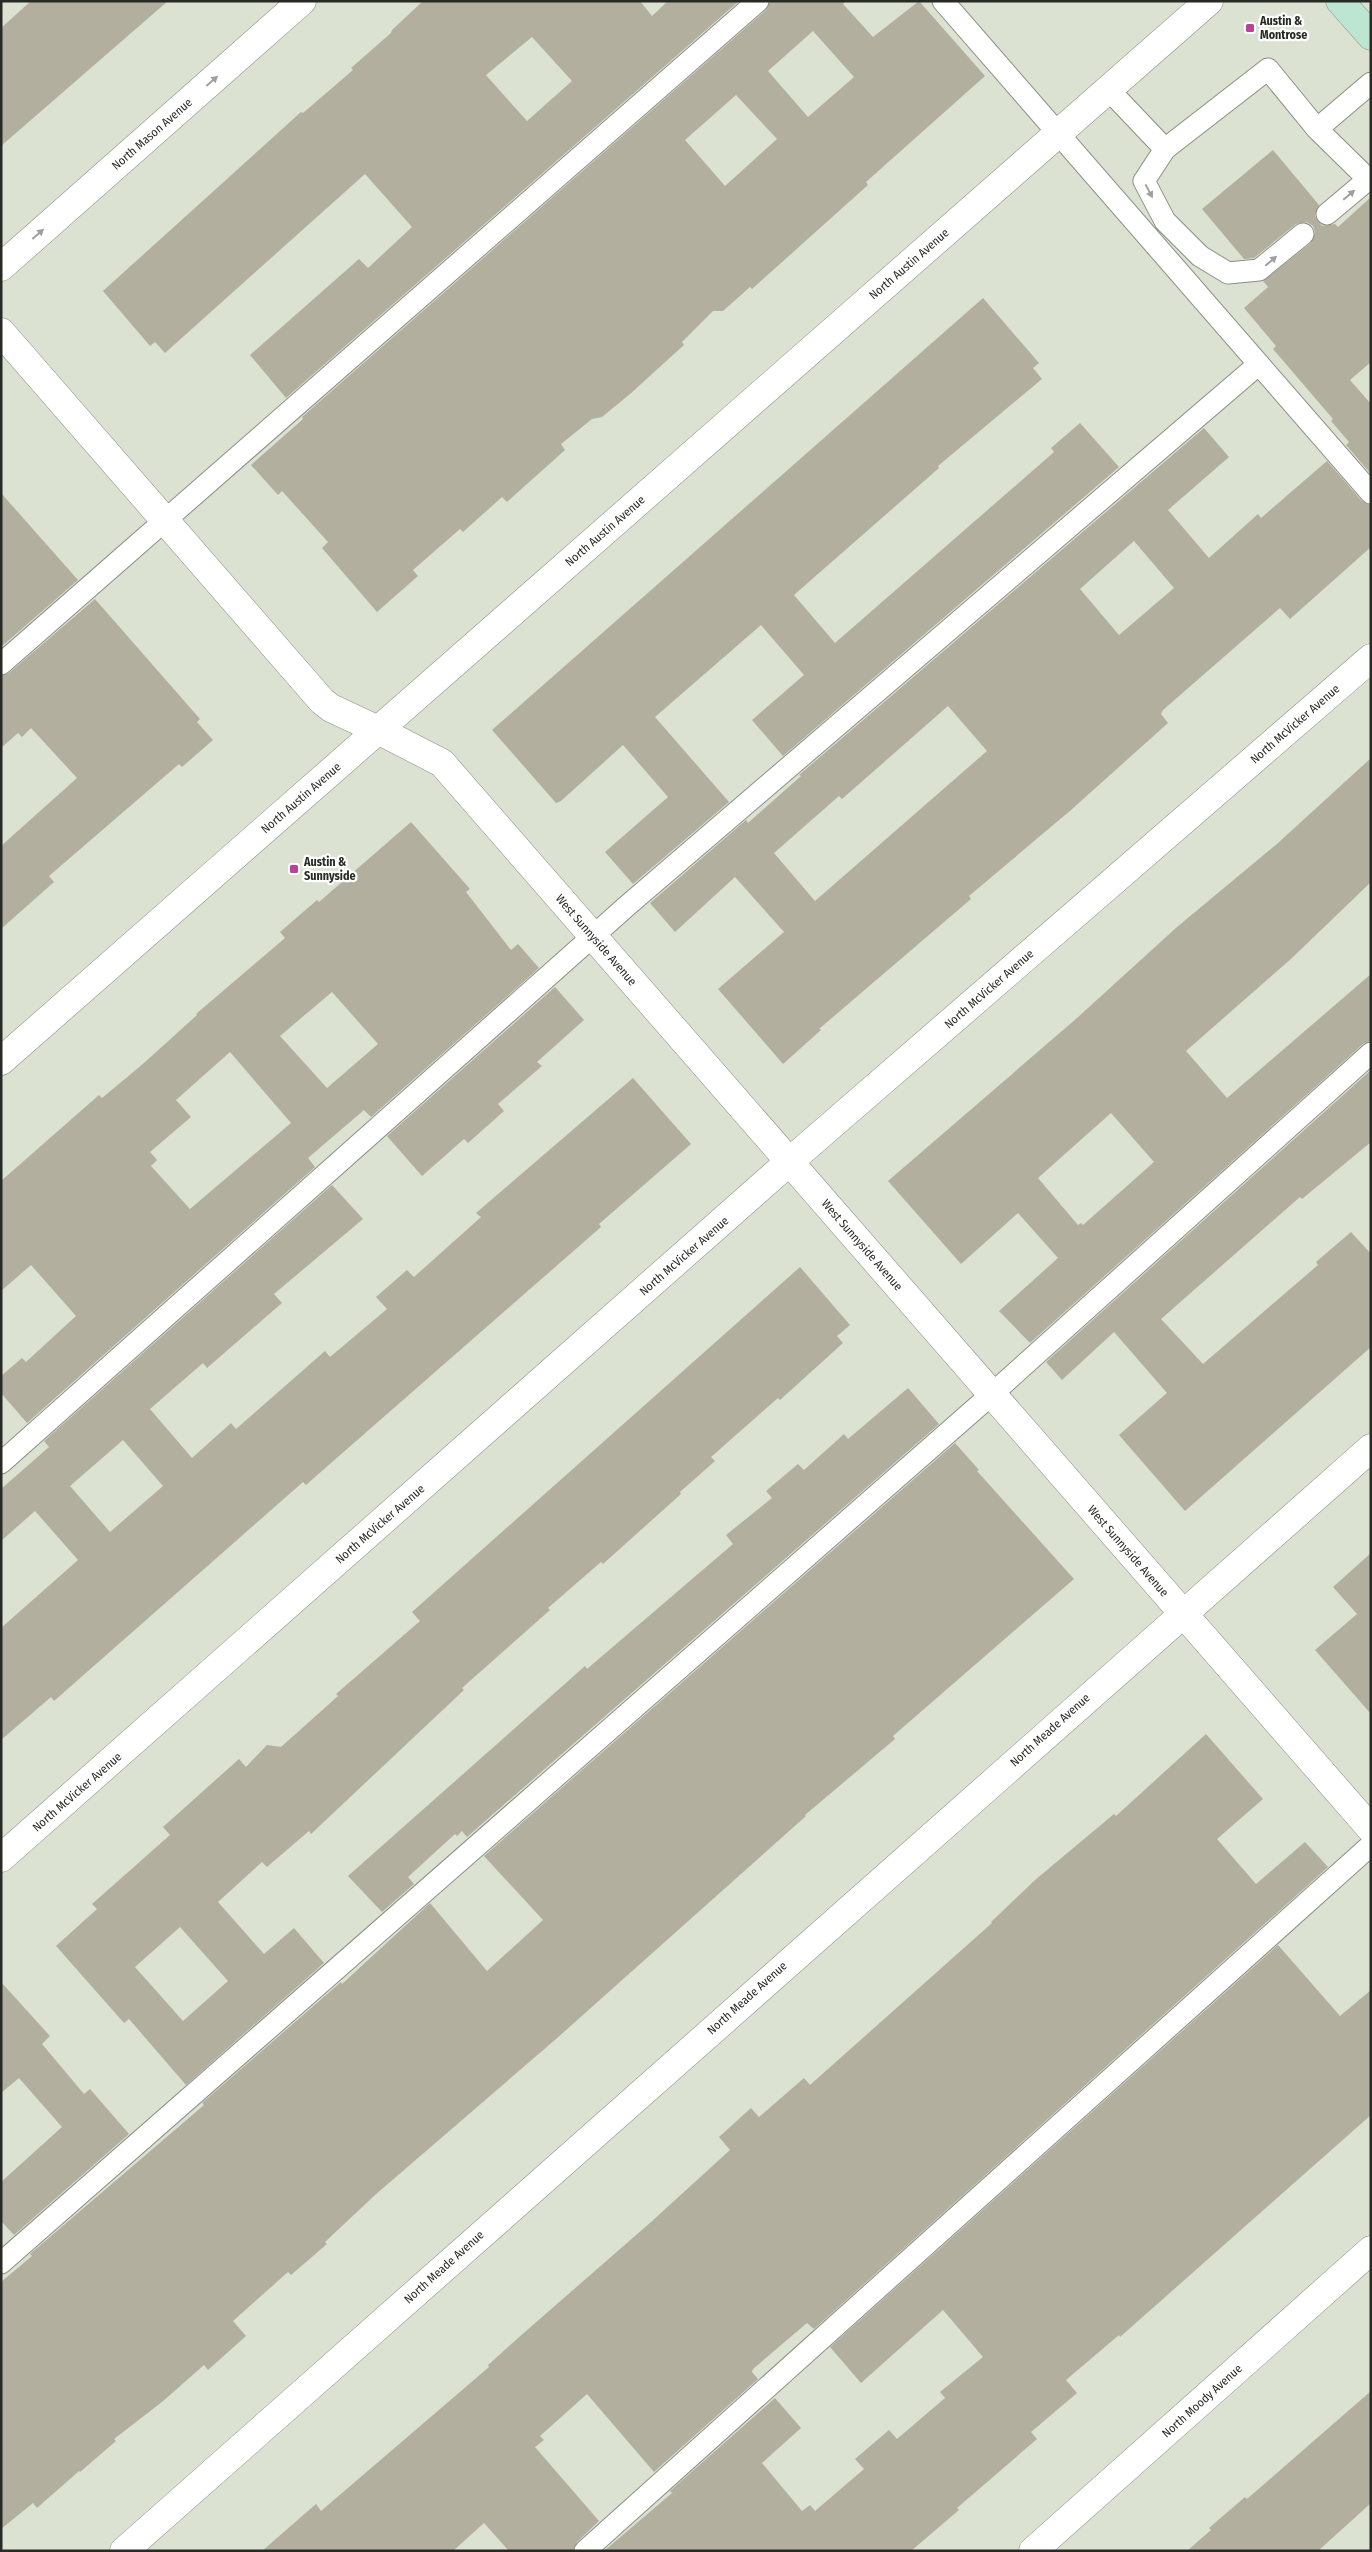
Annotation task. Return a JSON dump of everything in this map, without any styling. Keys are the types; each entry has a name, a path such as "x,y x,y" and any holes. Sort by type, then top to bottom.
{"main road":[{"path":"1340,1 1371,36"}],"street":[{"name":"North Mason Avenue","path":"1,267 302,1"},
{"name":"North Austin Avenue","path":"1,1061 1208,1"},
{"name":"West Sunnyside Avenue","path":"1,332 322,701 331,708 442,763 1371,1829"},
{"name":"North McVicker Avenue","path":"1,1858 789,1162 1371,658"},
{"name":"North Meade Avenue","path":"124,2551 1182,1613 1371,1448"},
{"name":"North Moody Avenue","path":"1033,2551 1371,2250"}],"lane":[{"path":"1,664 758,1"},
{"path":"943,1 1371,493"},
{"path":"1303,234 1259,270 1228,273 1200,256 1166,221 1144,181 1165,150 1268,69 1317,129 1369,178 1327,214"},
{"path":"1317,129 1371,83"},
{"path":"1108,89 1165,150"},
{"path":"1,1463 593,936 1259,364"},
{"path":"1,2263 992,1394 1371,1052"},
{"path":"585,2551 1371,1846"}],"building":[{"path":"31,1 168,1 1,146 1,28"},
{"path":"423,1 640,1 652,16 668,1 739,1 286,398 250,355 359,259 368,268 412,227 365,174 165,353 155,342 150,346 103,291 301,112 303,113 353,70 351,68 391,33","holes":["532,37 572,81 527,121 486,75"]},
{"path":"770,1 846,1 843,4 873,37 919,1 985,76 866,182 868,185 752,289 750,287 723,311 713,311 682,342 684,345 630,394 602,417 592,419 561,444 565,450 507,502 502,497 463,532 460,529 413,570 418,576 377,612 322,548 328,542 282,491 278,495 251,465 303,419 302,417 766,10","holes":["813,31 854,77 808,117 768,71","736,95 777,139 725,186 685,140"]},
{"path":"1273,150 1319,205 1315,216 1322,226 1335,224 1338,227 1371,197 1371,362 1350,380 1371,404 1371,474 1346,445 1349,442 1331,421 1333,419 1273,349 1276,346 1244,308 1268,287 1263,281 1311,243 1315,232 1313,226 1307,222 1296,224 1254,258 1244,259 1202,209"},
{"path":"983,298 1039,363 1033,368 1042,379 938,466 939,468 794,595 835,643 1054,452 1051,448 1080,423 1119,467 783,756 752,720 804,675 761,625 655,717 729,802 633,884 605,852 668,797 623,745 561,801 556,803 492,730"},
{"path":"1204,428 1229,457 1168,510 1209,558 1258,514 1261,518 1327,461 1362,501 1371,505 1371,547 1290,619 1280,608 1163,710 1161,714 1168,723 1071,810 969,896 971,899 819,1029 821,1030 783,1064 718,989 784,932 735,877 675,932 650,903 746,820 748,823 801,776 799,775","holes":["1134,541 1174,588 1119,635 1080,589","948,706 987,751 815,901 774,853 839,796 842,799"]},
{"path":"1,493 78,580 1,647"},
{"path":"95,599 200,719 197,722 213,740 182,767 179,764 49,876 54,882 1,929 1,846 77,778 31,728 22,737 18,733 1,748 1,676 9,673"},
{"path":"1371,758 1371,882 1292,958 1186,1051 1227,1098 1371,974 1371,1041 1363,1044 1030,1343 999,1311 1058,1258 1018,1213 961,1264 888,1181 1077,1018 1177,927 1278,843","holes":["1111,1113 1154,1162 1083,1225 1081,1223 1078,1225 1038,1178"]},
{"path":"411,822 470,889 466,892 511,950 518,944 539,968 371,1117 364,1110 308,1158 315,1167 27,1423 1,1393 1,1376 22,1358 26,1362 76,1316 31,1265 1,1291 1,1181 99,1095 102,1098 144,1063 196,1014 285,938 280,932 317,900 319,902","holes":["332,992 378,1044 327,1088 280,1036","230,1052 291,1123 190,1209 151,1166 157,1160 150,1152 191,1117 176,1100"]},
{"path":"555,987 584,1020 537,1062 542,1066 498,1104 504,1111 468,1143 464,1139 422,1176 387,1136"},
{"path":"1371,1070 1371,1142 1302,1199 1300,1197 1161,1319 1203,1364 1318,1265 1316,1262 1351,1232 1371,1254 1371,1347 1185,1511 1119,1435 1167,1393 1114,1332 1062,1380 1046,1362"},
{"path":"633,1078 691,1144 599,1224 601,1227 306,1485 303,1482 54,1701 51,1697 1,1740 1,1628 78,1560 35,1511 1,1541 1,1489 49,1447 44,1441 332,1185 363,1219 274,1294 282,1303 207,1368 203,1363 150,1409 192,1458 231,1423 236,1429 325,1351 330,1357 387,1309 376,1297 407,1270 414,1277 481,1217 476,1213","holes":["123,1440 163,1486 110,1532 70,1486"]},
{"path":"800,1267 850,1325 837,1336 843,1343 780,1400 778,1398 711,1457 715,1461 680,1492 681,1494 603,1564 601,1562 548,1608 550,1610 462,1688 464,1690 311,1834 309,1831 267,1867 262,1862 218,1902 264,1954 294,1928 324,1963 186,2085 129,2019 124,2023 56,1946 97,1909 92,1904 170,1835 163,1827 239,1759 246,1767 267,1745 281,1747 338,1696 336,1694 420,1621 412,1612","holes":["180,1927 228,1981 183,2021 135,1967"]},
{"path":"908,1388 939,1424 467,1837 462,1831 457,1836 455,1834 408,1877 414,1884 382,1912 348,1876 585,1666 587,1669 733,1544 726,1535 772,1498 766,1491 798,1464 804,1470 844,1434 848,1439"},
{"path":"955,1443 979,1470 977,1471 1074,1579 893,1736 895,1739 805,1815 556,2039 375,2195 325,2242 327,2244 291,2275 288,2272 233,2321 246,2336 208,2370 204,2365 162,2402 114,2439 116,2441 37,2508 33,2503 1,2529 1,2282 32,2256 30,2254 204,2105 202,2103 341,1982 342,1984 430,1903 487,1971 543,1920 484,1856"},
{"path":"1371,1553 1371,1714 1315,1650 1357,1614 1333,1587"},
{"path":"1206,1734 1263,1799 1217,1839 1256,1884 1305,1842 1328,1867 814,2329 807,2323 753,2369 752,2372 758,2379 654,2472 587,2394 540,2436 544,2440 535,2447 599,2521 577,2542 573,2551 509,2551 484,2523 453,2551 262,2551 316,2504 321,2511 489,2367 488,2365 518,2338 651,2222 730,2150 719,2137 751,2108 759,2117 804,2078 810,2085 992,1923 1035,1880 1114,1814 1116,1816"},
{"path":"1278,1945 1340,2016 1371,1990 1371,2115 1120,2337 1119,2335 1066,2380 1077,2393 1031,2432 1037,2439 957,2508 959,2510 911,2551 604,2551 672,2493 670,2491 775,2398 801,2428 762,2463 802,2511 810,2505 815,2511 864,2469 855,2459 889,2430 897,2439 945,2398 940,2392 983,2357 943,2310 861,2383 830,2347"},
{"path":"1,1982 50,2036 42,2044 84,2094 90,2089 129,2134 14,2235 1,2221 1,2182 62,2127 19,2078 1,2093"},
{"path":"1371,2391 1371,2503 1318,2551 1187,2551 1211,2530 1209,2528 1245,2497 1247,2499"}],"place":[{"name":"Austin & Montrose","path":"1250,28"},
{"name":"Austin & Sunnyside","path":"294,869"}]}
